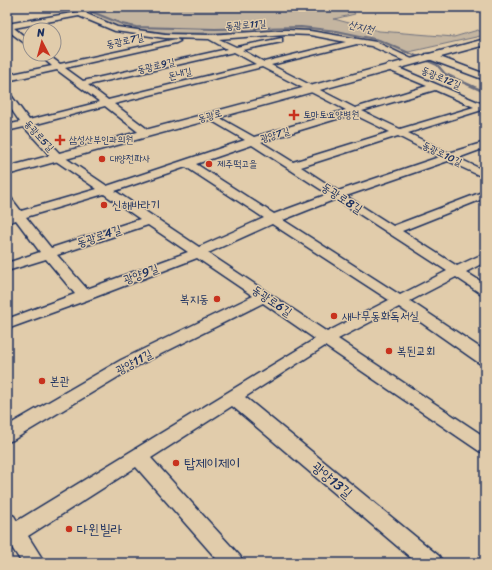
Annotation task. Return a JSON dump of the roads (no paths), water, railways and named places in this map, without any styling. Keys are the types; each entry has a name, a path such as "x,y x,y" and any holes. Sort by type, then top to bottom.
{"main road":[{"path":"429,56 485,42"},
{"name":"동광로","path":"7,171 429,56"}],"street":[{"name":"동광로11길","path":"7,27 82,14 115,29 165,36 209,37 286,32 310,33 373,44 412,61"},
{"path":"7,27 22,39"},
{"name":"동광로9길","path":"80,84 310,33"},
{"name":"동광로7길","path":"57,66 198,37"},
{"path":"209,37 310,88"},
{"name":"돈내길","path":"7,128 358,41"},
{"path":"429,56 485,77"},
{"path":"52,62 146,133"},
{"path":"7,78 57,66"},
{"name":"동광로12길","path":"389,67 484,108"},
{"name":"광양7길","path":"13,218 434,87"},
{"name":"동광로10길","path":"310,88 485,175"},
{"name":"동광로5길","path":"7,96 26,123 57,157"},
{"name":"동광로10길","path":"400,133 484,108"},
{"name":"동광로8길","path":"210,116 292,166 485,290"},
{"path":"292,166 400,133"},
{"path":"450,158 485,145"},
{"name":"동광로6길","path":"57,157 265,296 485,446"},
{"name":"광양9길","path":"7,324 183,259 198,251 273,219 337,195 450,158"},
{"path":"187,163 485,358"},
{"path":"391,231 485,194"},
{"path":"7,201 13,218 48,253 84,296"},
{"name":"동광로4길","path":"7,267 150,220"},
{"path":"34,563 9,532 138,456 327,338 485,258"},
{"name":"광양11길","path":"7,435 127,364 265,296"},
{"name":"광양13길","path":"233,397 432,563"},
{"path":"138,456 233,563"}],"waterway":[{"name":"산지천","path":"80,7 122,24 136,27 215,29 301,27 337,31 379,40 439,67"},
{"name":"산지천","path":"439,67 445,74 485,92"}],"place":[{"name":"토마토요양병원","path":"294,115"},
{"name":"삼성산부인과의원","path":"60,140"},
{"name":"대양전파사","path":"102,159"},
{"name":"제주떡고을","path":"209,164"},
{"name":"신해바라기","path":"104,205"},
{"name":"복지동","path":"217,299"},
{"name":"새나무동화독서실","path":"334,316"},
{"name":"복된교회","path":"389,351"},
{"name":"본관","path":"42,381"},
{"name":"탑제이제이","path":"176,463"},
{"name":"다윈빌라","path":"69,529"}]}
